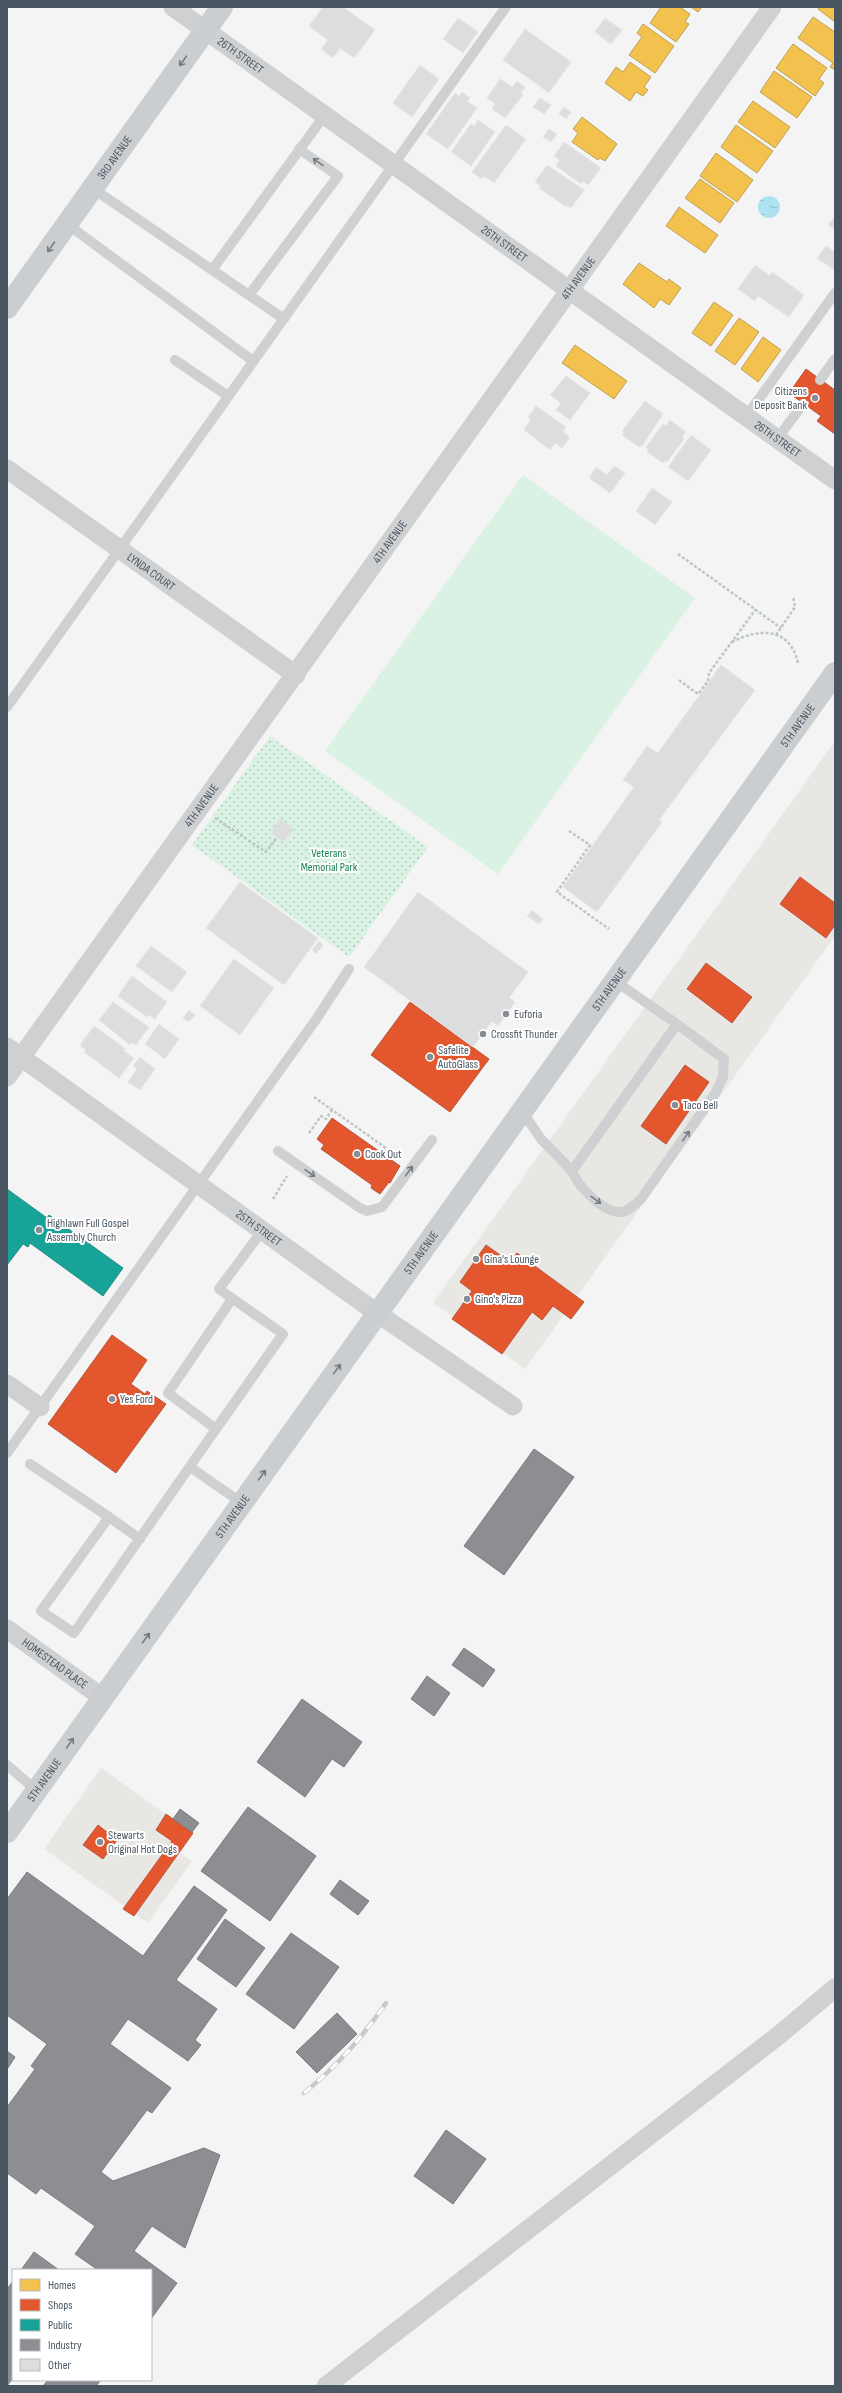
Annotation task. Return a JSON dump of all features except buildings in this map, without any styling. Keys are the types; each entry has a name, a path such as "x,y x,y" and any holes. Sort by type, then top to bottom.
{"main road":[{"name":"3RD AVENUE","path":"7,308 222,7"},
{"name":"5TH AVENUE","path":"7,1832 835,673"}],"street":[{"name":"26TH STREET","path":"174,7 393,166 835,480"},
{"name":"4TH AVENUE","path":"7,1077 14,1052 296,675 772,7"},
{"name":"LYNDA COURT","path":"7,469 296,675"},
{"name":"25TH STREET","path":"14,1052 377,1313 513,1406"},
{"path":"7,1384 40,1407"},
{"name":"HOMESTEAD PLACE","path":"7,1629 103,1698"},
{"path":"326,2386 772,2040 835,1988"}],"lane":[{"path":"7,706 506,7"},
{"path":"212,270 324,116"},
{"path":"249,295 338,176 299,149"},
{"path":"92,188 284,319"},
{"path":"67,224 253,361"},
{"path":"746,417 835,293"},
{"path":"820,380 835,359"},
{"path":"175,360 228,396"},
{"path":"777,439 803,404"},
{"path":"7,1453 349,969"},
{"path":"522,1111 541,1138 572,1171 576,1181 585,1192 606,1207 620,1212 628,1209 641,1199 716,1092 723,1077 724,1058 615,981"},
{"path":"572,1171 677,1024"},
{"path":"278,1151 360,1208 367,1211 382,1207 432,1140"},
{"path":"109,1518 41,1611 74,1633 283,1334 218,1289 262,1231"},
{"path":"216,1429 168,1393 232,1298"},
{"path":"30,1464 140,1539"},
{"path":"190,1467 242,1503"},
{"path":"7,1765 37,1791"}],"path":[{"path":"678,554 781,628"},
{"path":"776,635 795,607 792,596"},
{"path":"679,680 698,694 708,681 709,673 756,609"},
{"path":"732,642 752,633 765,632 776,635 785,641 793,650 798,663"},
{"path":"213,816 266,852 276,837"},
{"path":"569,831 590,845 557,892 609,929"},
{"path":"314,1097 403,1160"},
{"path":"309,1133 321,1116 326,1119 332,1110"},
{"path":"273,1199 288,1174"}],"shaded area":[{"path":"835,741 835,936 525,1369 433,1303"},
{"path":"101,1768 194,1834 180,1853 192,1861 148,1923 44,1849"}],"green space":[{"path":"523,475 695,598 498,874 325,751"},
{"name":"Veterans Memorial Park","path":"270,736 428,847 349,957 192,845"}],"water":[{"path":"769,196 777,199 780,207 777,215 769,218 761,215 758,207 761,199"}],"railway":[{"path":"304,2093 328,2072 348,2051 386,2003"}],"place":[{"name":"Citizens Deposit Bank","path":"815,398"},
{"name":"Euforia","path":"506,1014"},
{"name":"Crossfit Thunder","path":"483,1034"},
{"name":"Safelite AutoGlass","path":"430,1057"},
{"name":"Taco Bell","path":"675,1105"},
{"name":"Cook Out","path":"357,1154"},
{"name":"Highlawn Full Gospel Assembly Church","path":"39,1230"},
{"name":"Gina's Lounge","path":"476,1259"},
{"name":"Gino's Pizza","path":"467,1299"},
{"name":"Yes Ford","path":"112,1399"},
{"name":"Stewarts Original Hot Dogs","path":"100,1842"}]}
